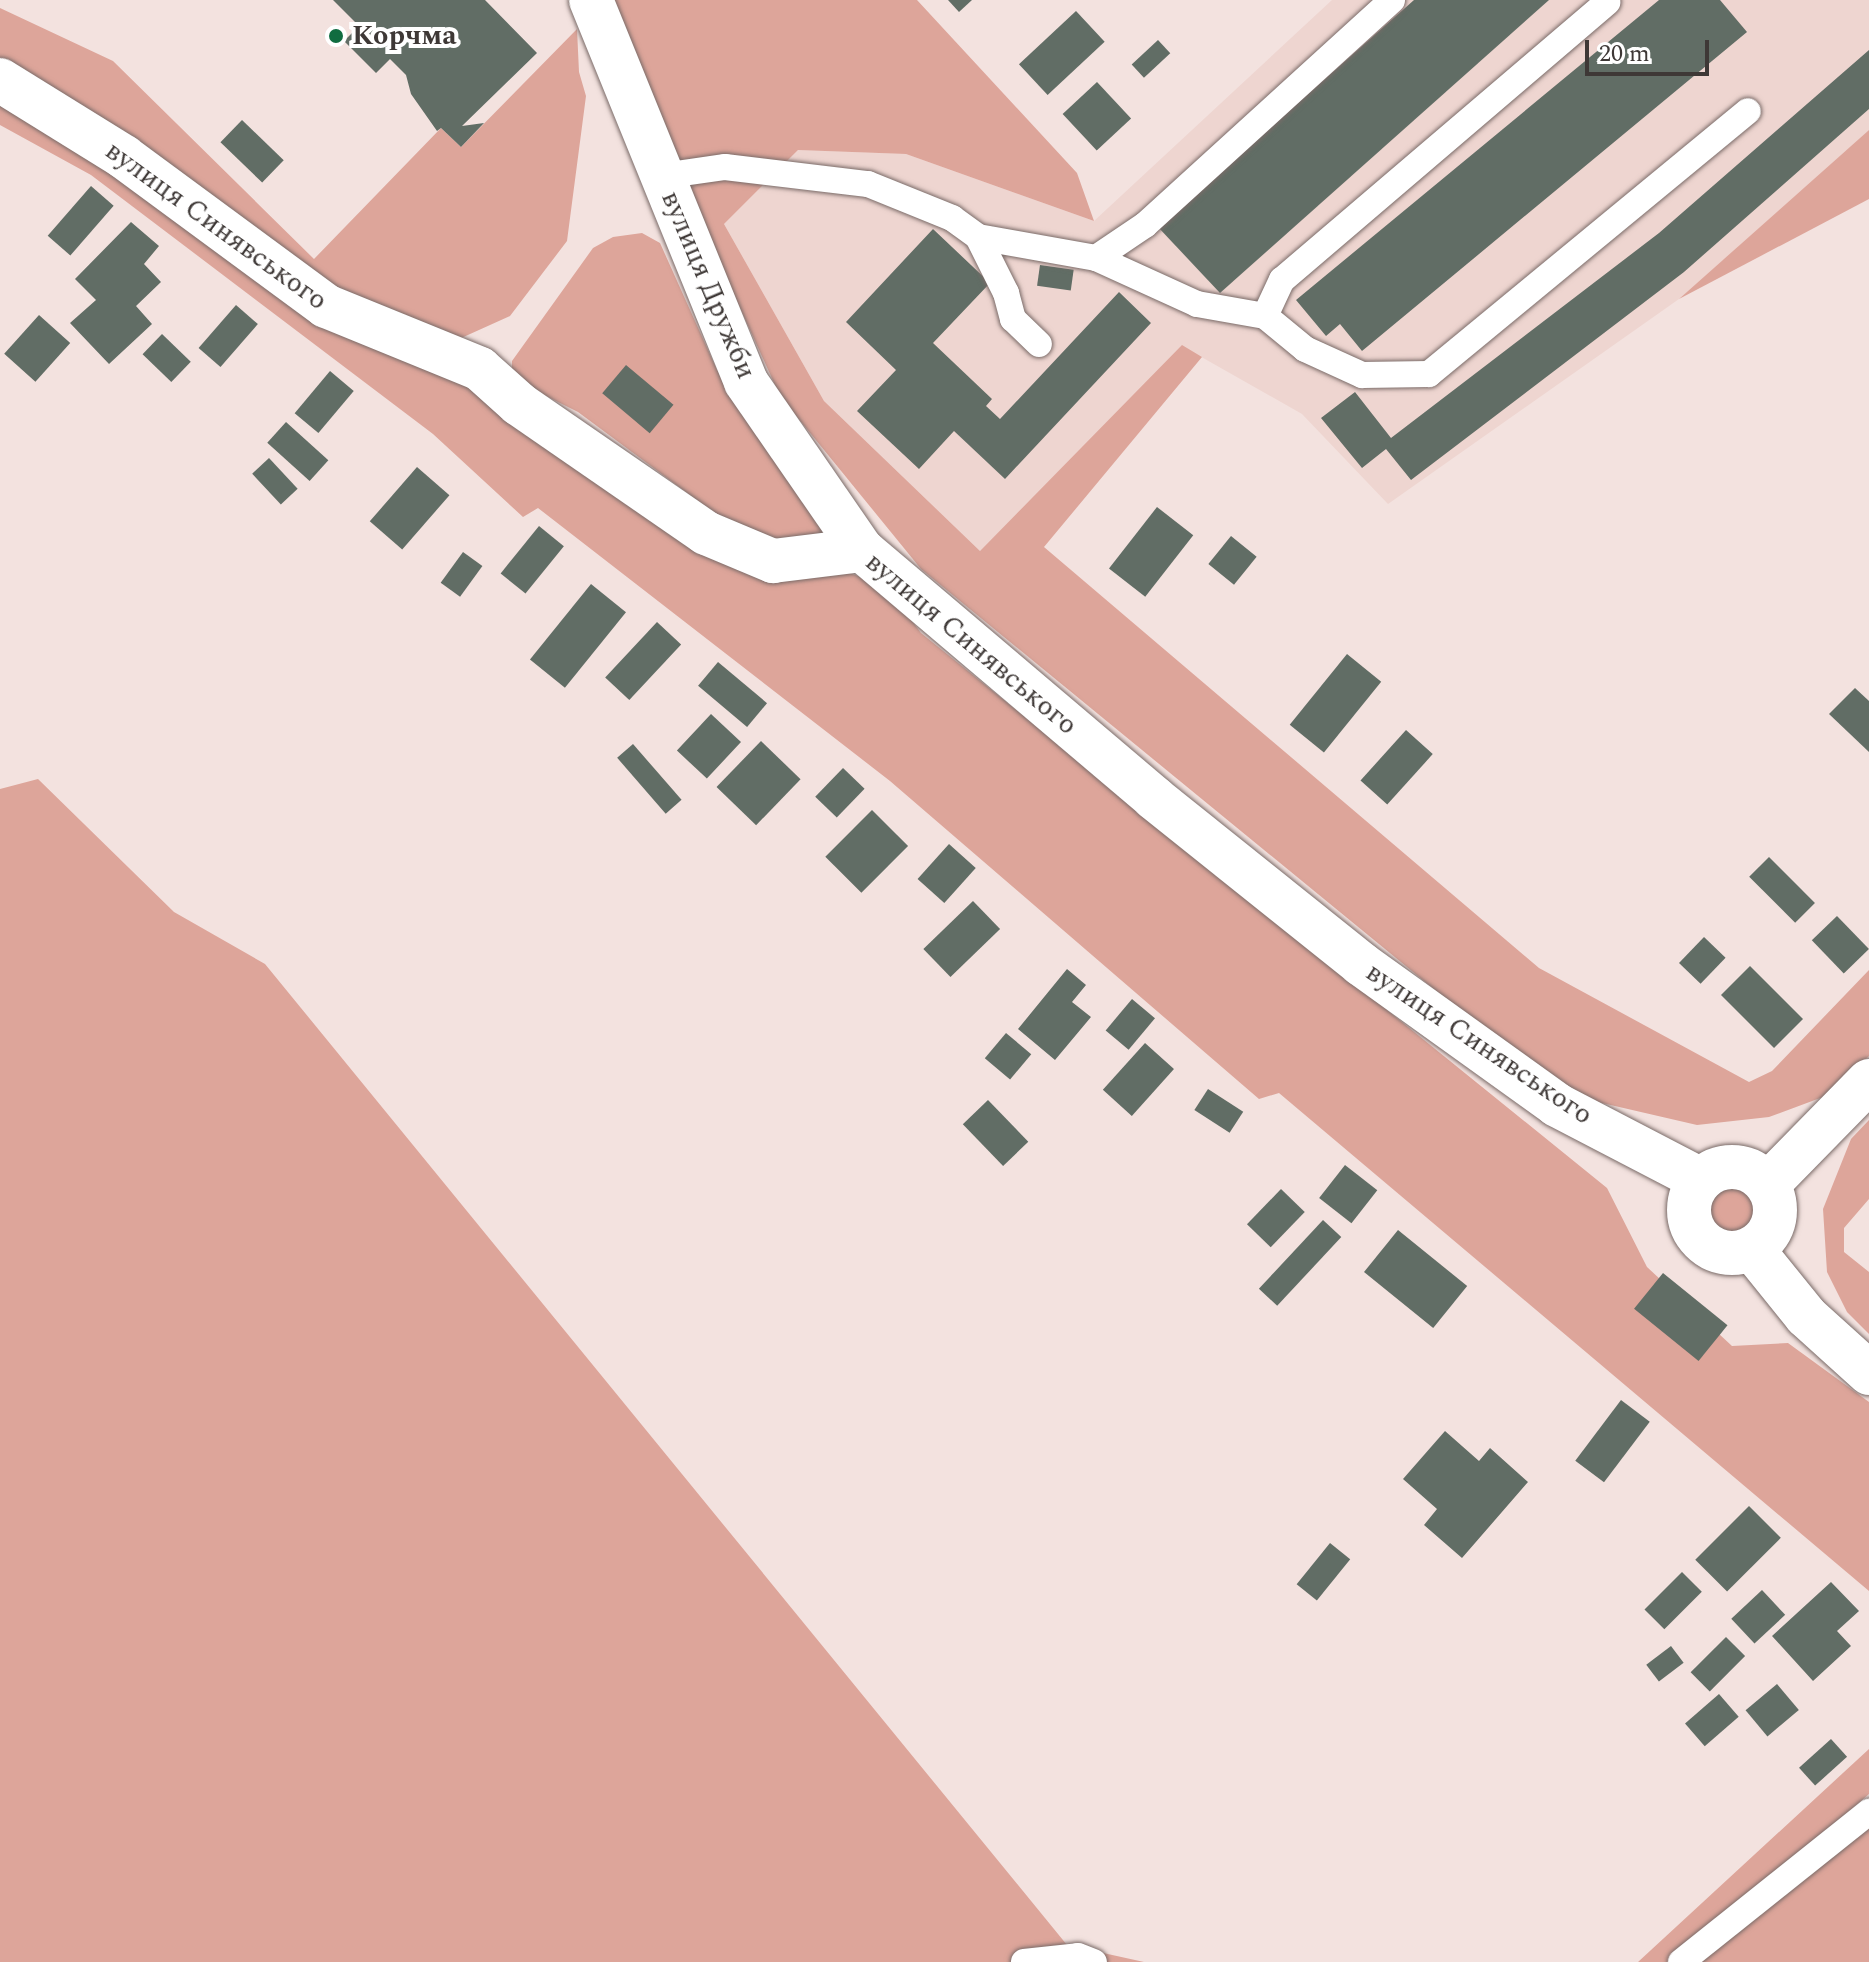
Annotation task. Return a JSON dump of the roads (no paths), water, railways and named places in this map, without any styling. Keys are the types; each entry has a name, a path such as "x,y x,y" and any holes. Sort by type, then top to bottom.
{"street":[{"name":"вулиця Дружби","path":"591,0 746,382 862,550"},
{"name":"вулиця Синявського","path":"0,80 124,157 326,306 480,369 519,404 706,533 773,561 862,550 1154,798 1361,964 1557,1105 1701,1180"},
{"path":"1768,1184 1869,1081"},
{"path":"1727,1167 1756,1173 1768,1184 1776,1213 1773,1228 1752,1249 1722,1253 1697,1236 1688,1208 1701,1180 1727,1167"},
{"path":"1752,1249 1806,1316 1869,1373"}],"lane":[{"path":"1096,258 1145,225 1392,0"},
{"path":"1265,316 1282,280 1608,2"},
{"path":"662,176 725,167 868,184 952,218 978,237 1096,258 1197,304 1265,316 1305,349 1362,375 1429,374 1748,111"},
{"path":"978,237 1013,319 1039,344"},
{"path":"1681,1962 1869,1812"},
{"path":"1024,1962 1078,1956 1094,1962"}],"place":[{"name":"Корчма","path":"336,36"}]}
